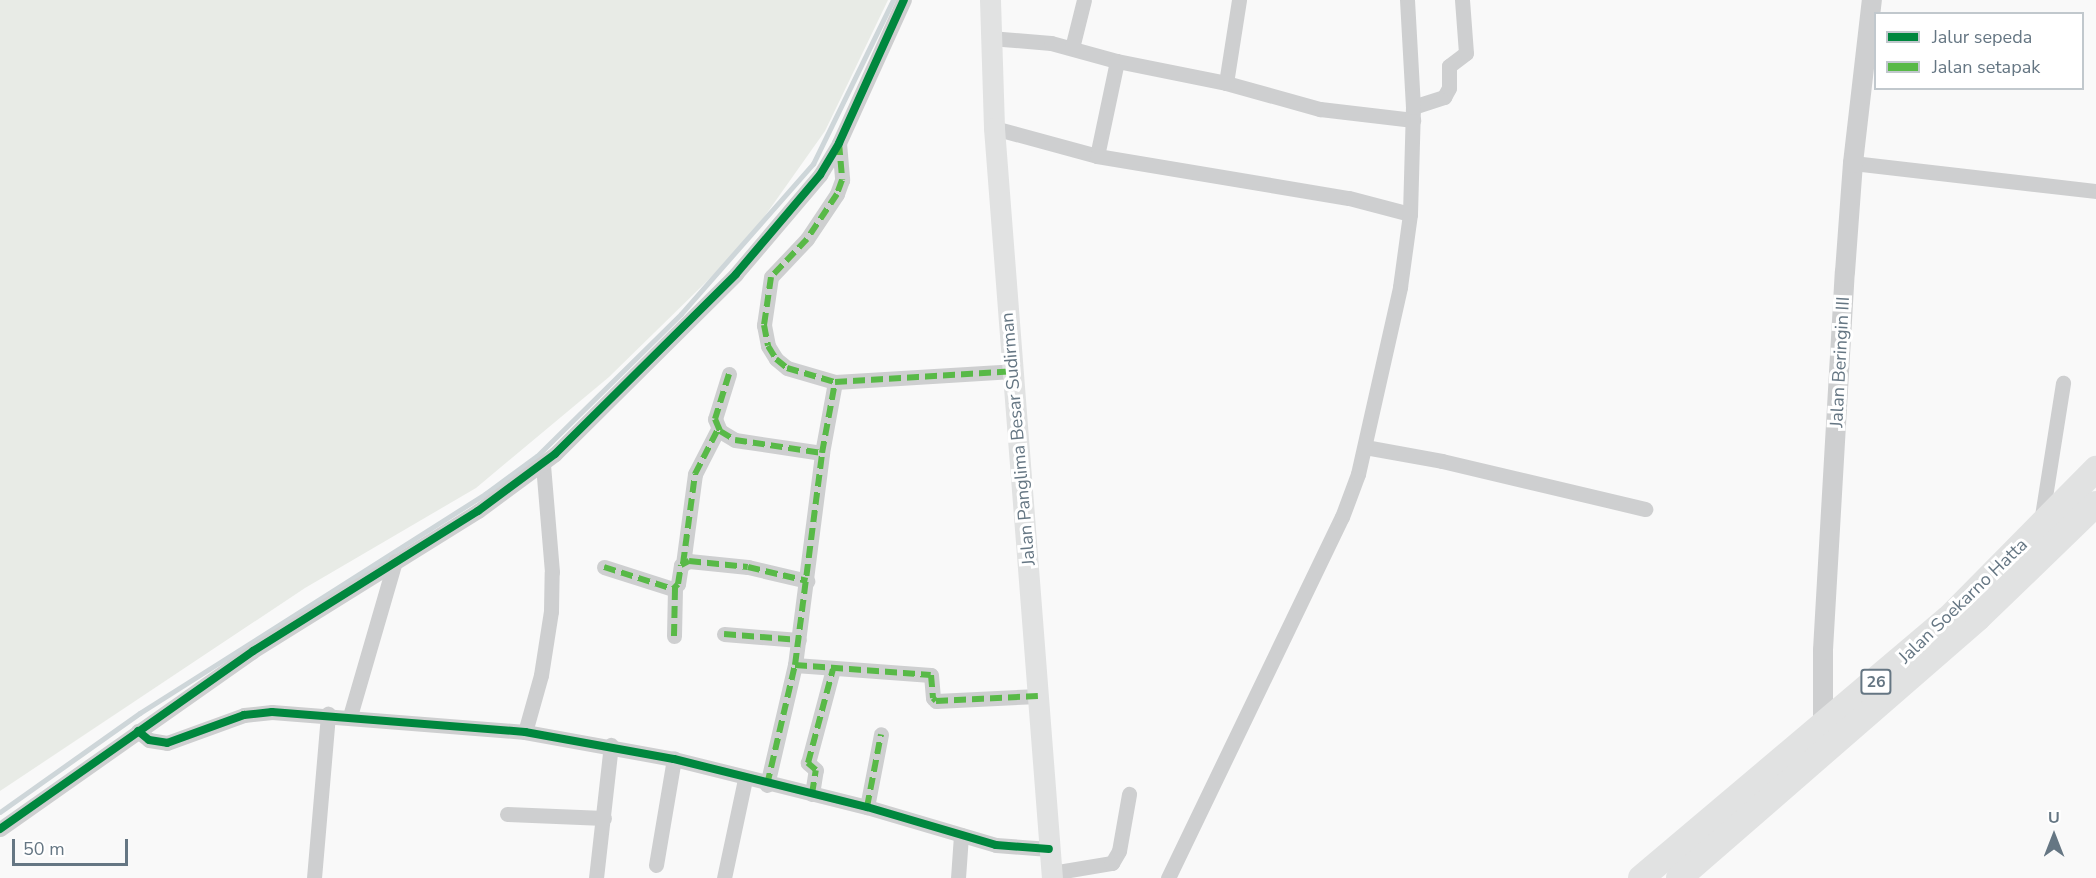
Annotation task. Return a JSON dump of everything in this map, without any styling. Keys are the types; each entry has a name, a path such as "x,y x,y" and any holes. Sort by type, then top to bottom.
{"highway":[{"name":"Jalan Soekarno Hatta","path":"1679,878 1948,619 2096,470"},
{"name":"Jalan Soekarno Hatta","path":"1641,878 1978,618 2096,504"}],"main road":[{"name":"Jalan Panglima Besar Sudirman","path":"990,0 994,128 1052,876"}],"street":[{"path":"0,829 253,651 478,511 543,465 654,358 774,232 820,175 839,143 904,0"},
{"path":"1072,48 1084,0"},
{"path":"1226,83 1239,0"},
{"path":"1168,878 1342,517 1365,447 1400,287 1410,214 1413,114 1407,0"},
{"path":"990,38 1072,48 1117,61 1226,83 1320,110 1413,114 1444,97 1449,88 1449,66 1466,53 1462,0"},
{"name":"Jalan Beringin III","path":"1825,738 1823,650 1852,163 1872,0"},
{"path":"1097,156 1117,61"},
{"path":"994,128 1097,156 1348,198 1410,214"},
{"path":"839,143 842,180 837,194 807,239 771,277 764,325 768,346 787,368 835,382 1013,371"},
{"path":"1852,163 2096,191"},
{"path":"729,374 715,419 718,429 735,440 822,453"},
{"path":"767,785 795,665 822,453 835,382"},
{"path":"2041,526 2063,383"},
{"path":"674,636 675,588 683,564 695,474 718,429"},
{"path":"1365,447 1442,461 1646,510"},
{"path":"525,732 541,675 551,611 552,572 543,465"},
{"path":"350,716 395,561"},
{"path":"683,564 689,561 748,567 807,581"},
{"path":"604,567 675,588"},
{"path":"724,634 799,640"},
{"path":"795,665 931,675 933,698 936,701 1038,696"},
{"path":"812,794 816,770 808,763 833,669"},
{"path":"138,732 149,740 167,743 244,715 328,714 525,732 610,745 674,759 767,785 867,807 996,845 1049,849"},
{"path":"314,878 328,714"},
{"path":"867,807 881,734"},
{"path":"596,878 610,745"},
{"path":"656,865 674,759"},
{"path":"724,878 744,779"},
{"path":"1052,876 1112,863 1119,850 1129,794"},
{"path":"507,814 604,818"},
{"path":"958,878 961,835"}],"shaded area":[{"path":"0,0 888,0 825,131 745,244 609,377 476,488 305,588 0,791"}],"waterway":[{"path":"0,812 140,713 485,494 537,456 681,314 813,164 893,0"}],"marked path":[{"path":"839,143 842,180 837,194 807,239 771,277 764,325 768,346 776,359 787,368 835,382 1013,371"},
{"path":"729,374 715,419 720,431 735,440 822,453"},
{"path":"767,785 795,665 822,453 835,382"},
{"path":"683,564 695,474 718,429"},
{"path":"604,567 673,589 678,584 681,565 689,561 748,567 807,581"},
{"path":"674,636 675,588"},
{"path":"724,634 799,640"},
{"path":"795,665 931,675 933,698 936,701 1038,696"},
{"path":"812,794 816,770 808,763 833,669"},
{"path":"867,807 881,734"}],"cycle path":[{"path":"0,829 253,651 478,511 555,454 736,274 820,175 839,143 904,0"},
{"path":"138,731 149,740 167,743 244,715 272,712 525,732 674,759 867,807 996,845 1049,849"}]}
